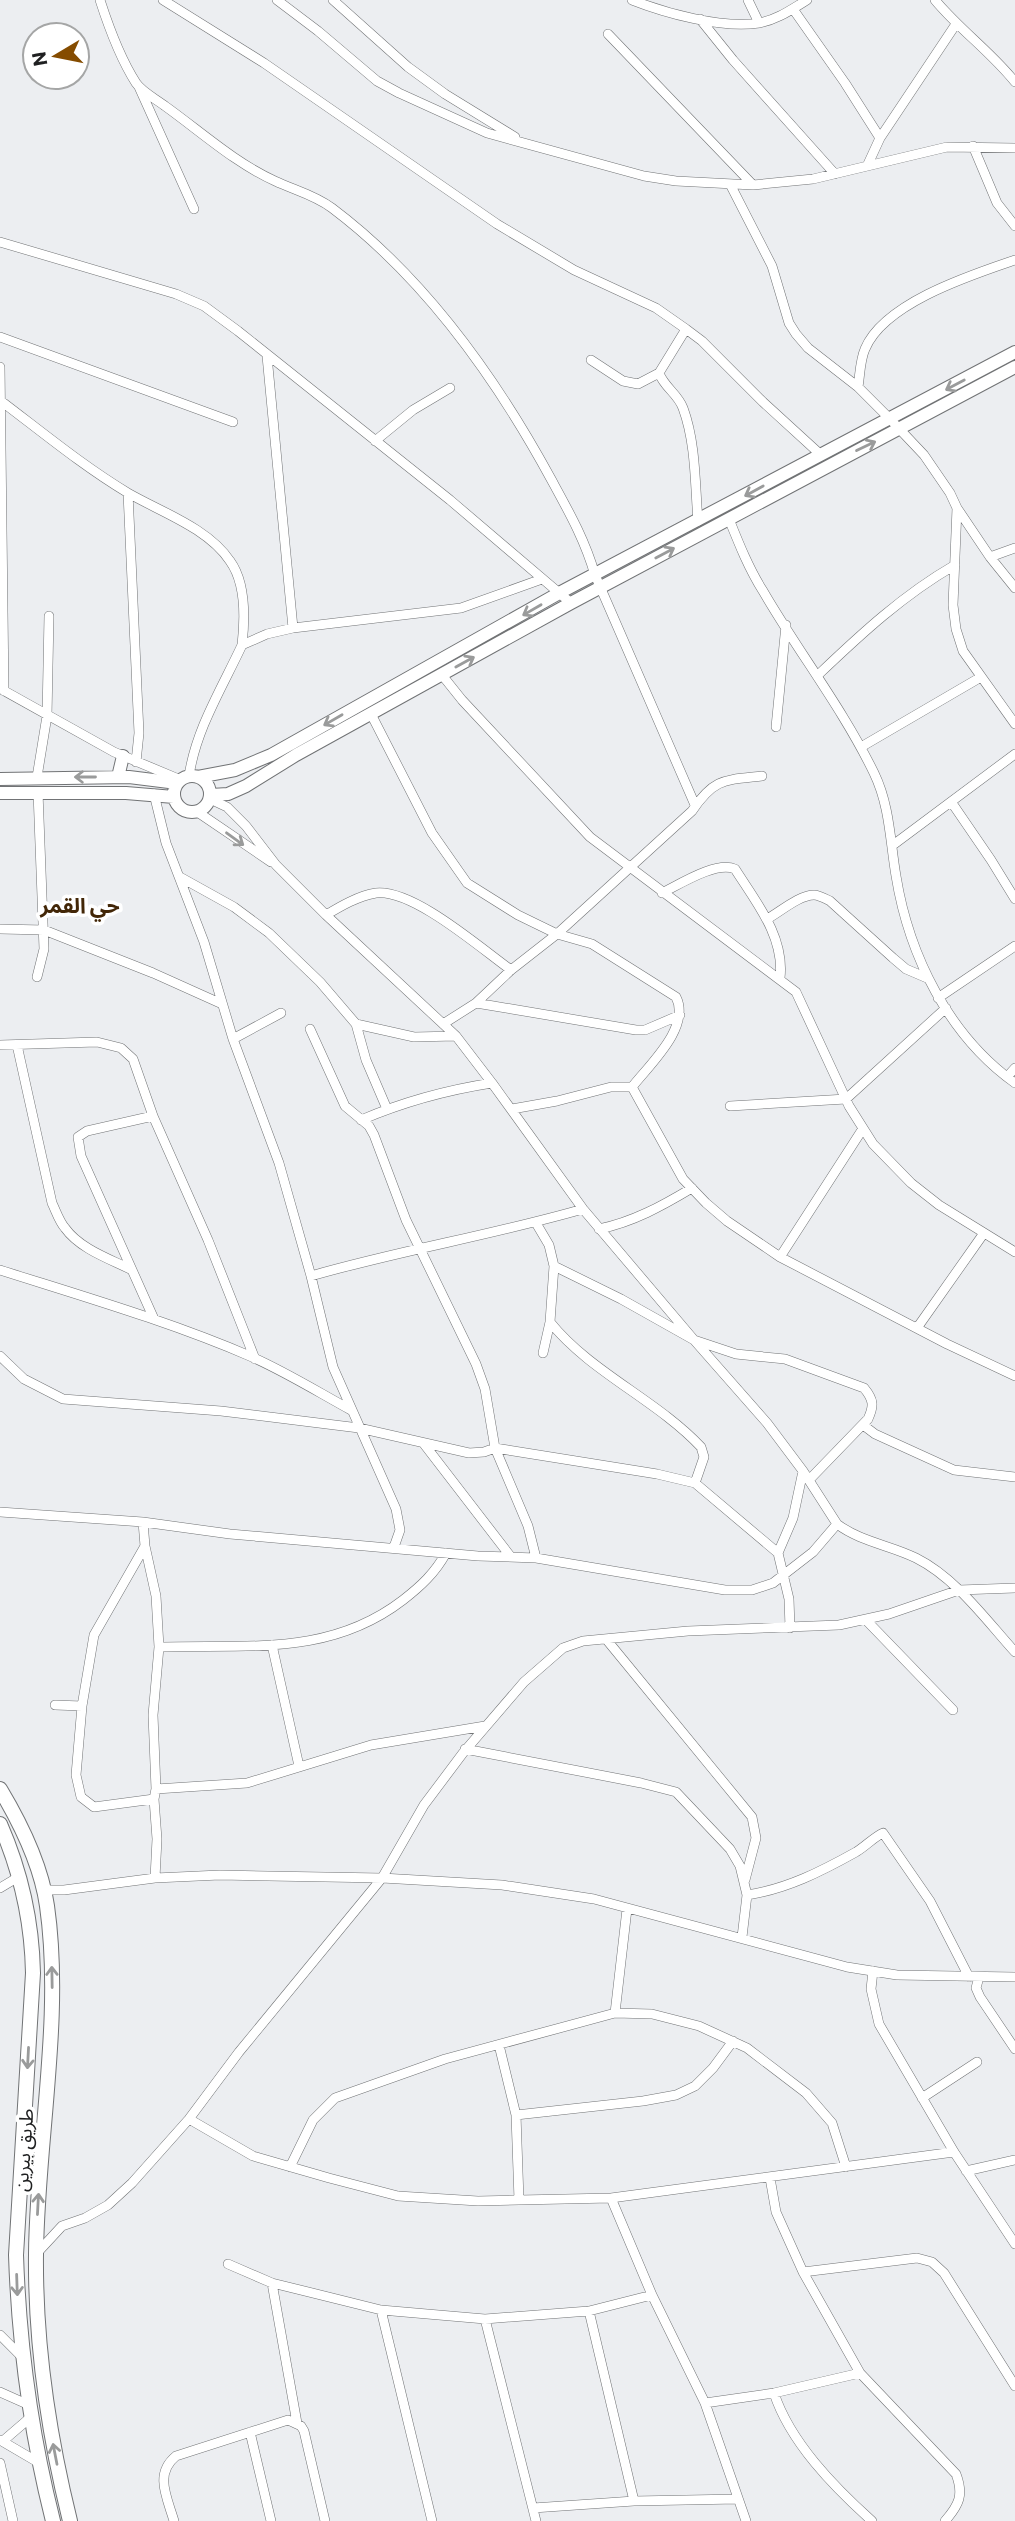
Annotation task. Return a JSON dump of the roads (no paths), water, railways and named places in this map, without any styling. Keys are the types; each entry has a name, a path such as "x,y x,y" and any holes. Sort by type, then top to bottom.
{"main road":[{"name":"طريق بيرين","path":"0,1788 20,1823 47,1905 52,1986 36,2254 41,2372 70,2521"},
{"name":"طريق بيرين","path":"0,1824 29,1913 33,1973 16,2255 22,2357 53,2521"}],"street":[{"path":"100,0 119,49 194,209"},
{"path":"163,0 264,64 497,224 574,270 656,309 686,329 702,341 821,455"},
{"path":"277,0 377,81 487,133 644,176 676,181 753,185 813,179 947,147 1015,148"},
{"path":"333,0 408,67 522,142"},
{"path":"632,0 700,19 742,24 759,23 778,17 807,0"},
{"path":"748,0 759,23"},
{"path":"935,0 956,24 1000,63 1015,82"},
{"path":"793,9 880,138"},
{"path":"700,19 835,174"},
{"path":"868,164 880,138 956,24"},
{"path":"608,34 753,185"},
{"path":"138,85 247,165 332,208 379,248 446,317 533,447 587,546 598,581 695,805"},
{"path":"973,146 997,203 1015,226"},
{"path":"730,184 772,266 789,323 808,348 858,387 924,455 990,557 1015,588"},
{"path":"0,242 164,290 213,313 375,441 571,603"},
{"path":"858,387 864,350 878,329 891,317 943,286 1015,260"},
{"path":"591,360 623,380 638,384 659,373 686,329"},
{"path":"0,337 233,422"},
{"path":"196,811 204,807 211,797 228,794 246,786 571,603 598,581 698,522 1015,352"},
{"path":"267,356 293,628"},
{"path":"0,367 2,690 136,762 186,779 207,783 211,797 227,807 246,826 276,864 326,915 456,1036 599,1230 767,1423 803,1471 837,1524 852,1535 918,1559 959,1590 1015,1652"},
{"path":"0,779 186,779 235,770 271,755 561,593 598,581 729,519 1015,367"},
{"path":"659,373 684,409 698,522"},
{"path":"375,441 413,410 450,388"},
{"path":"1,401 128,493 184,522 220,549 232,563 245,618 242,645 202,726 186,779 174,797"},
{"path":"128,493 139,733 136,762"},
{"path":"957,508 953,616 963,651 1015,724"},
{"path":"729,519 763,591 861,747 883,797 904,911 927,978 938,998 983,1056 1011,1080 1015,1068"},
{"path":"990,557 1015,548"},
{"path":"818,675 891,607 955,565"},
{"path":"242,645 267,634 293,628 461,608 542,579"},
{"path":"37,777 47,716 49,616"},
{"path":"776,727 786,625"},
{"path":"442,675 574,821 602,847 796,992 862,1130 911,1183 1015,1252"},
{"path":"861,747 981,677"},
{"path":"371,714 432,833 467,883 518,915 557,934 592,944 676,997 680,1005 680,1015 674,1033 632,1087"},
{"path":"893,845 1015,754"},
{"path":"123,756 126,793"},
{"path":"443,1024 476,1003 511,970 557,934 692,811 722,780 762,776"},
{"path":"37,977 44,950 38,792"},
{"path":"0,793 126,793 174,797 182,808 196,811 276,864"},
{"path":"154,794 160,827 204,942 233,1039 279,1163 333,1367 396,1509 400,1530 394,1547"},
{"path":"952,803 1015,899"},
{"path":"662,893 705,872 730,867 735,869 768,919 780,960 779,978"},
{"path":"180,877 234,907 269,933 320,982 356,1024 366,1060 387,1109"},
{"path":"326,915 365,895 396,894 436,916 511,970"},
{"path":"768,919 803,898 813,894 821,896 906,969 927,978"},
{"path":"0,929 44,930 153,973 222,1004"},
{"path":"938,998 1015,946"},
{"path":"476,1003 636,1030 645,1030 680,1015"},
{"path":"730,1106 846,1099 946,1008"},
{"path":"233,1039 281,1013"},
{"path":"356,1024 414,1037 456,1036"},
{"path":"310,1029 345,1105 374,1135 406,1220 481,1376 495,1448 528,1526 536,1558"},
{"path":"0,1045 97,1042 121,1048 133,1059 153,1116 208,1240 255,1359"},
{"path":"17,1045 52,1203 63,1227 86,1247 132,1270"},
{"path":"361,1120 387,1109 492,1083"},
{"path":"512,1109 611,1087 632,1087"},
{"path":"632,1087 668,1155 692,1188 727,1221 780,1257 1015,1376"},
{"path":"153,1116 87,1131 78,1137 81,1156 154,1320"},
{"path":"780,1257 862,1130"},
{"path":"599,1230 625,1223 692,1188"},
{"path":"311,1276 419,1248 536,1223 583,1209"},
{"path":"536,1223 549,1245 554,1266 550,1322 543,1353"},
{"path":"917,1328 984,1233"},
{"path":"554,1266 621,1299 694,1340 736,1354 785,1359 864,1388 873,1407 863,1425 809,1480"},
{"path":"0,1270 154,1320 255,1359 351,1410"},
{"path":"550,1322 570,1343 662,1413 701,1447 704,1457 695,1483"},
{"path":"0,1356 24,1379 63,1399 221,1411 359,1428 470,1453 495,1448 656,1474 695,1483 778,1553 789,1599 790,1628"},
{"path":"863,1425 875,1434 954,1470 1015,1477"},
{"path":"424,1444 511,1557"},
{"path":"778,1553 793,1518 803,1471"},
{"path":"0,1512 143,1522 243,1535 446,1553 536,1558 712,1590 758,1589 785,1575 823,1543 837,1524"},
{"path":"143,1522 145,1546 156,1596 159,1647 153,1715 157,1839 155,1878"},
{"path":"145,1546 93,1634 82,1706 76,1775 80,1797 87,1804 100,1808 155,1794 247,1783 371,1745 485,1726"},
{"path":"159,1647 272,1645 323,1639 364,1624 392,1608 424,1583 446,1553"},
{"path":"36,2254 62,2226 85,2218 108,2205 132,2183 189,2119 239,2052 382,1878 424,1805 465,1749 524,1682 554,1654 572,1643 606,1639 688,1631 839,1625 866,1620 959,1590 1015,1588"},
{"path":"866,1620 953,1710"},
{"path":"606,1639 752,1817 756,1838 745,1882"},
{"path":"272,1645 299,1766"},
{"path":"55,1705 82,1706"},
{"path":"465,1749 676,1792 730,1849 740,1866 747,1895 742,1937"},
{"path":"747,1895 779,1889 807,1877 858,1851 883,1833 930,1901 974,1977 980,1997 1015,2049"},
{"path":"43,1890 64,1890 155,1878 220,1875 382,1878 502,1885 594,1899 847,1967 897,1975 1015,1977"},
{"path":"0,1888 19,1876"},
{"path":"47,1905 64,1890"},
{"path":"615,2013 627,1909"},
{"path":"873,1971 871,1989 879,2024 954,2152 1015,2244"},
{"path":"290,2167 313,2120 335,2098 445,2059 615,2013 652,2014 699,2026 747,2048 806,2093 832,2123 846,2167"},
{"path":"516,2115 676,2095 695,2086 713,2068 733,2041"},
{"path":"499,2045 516,2115 519,2200"},
{"path":"922,2098 977,2062"},
{"path":"189,2119 253,2156 290,2167 398,2196 478,2202 611,2198 954,2152"},
{"path":"966,2171 1015,2160"},
{"path":"770,2178 776,2212 803,2272 860,2373 956,2474 961,2496 956,2509 945,2521"},
{"path":"611,2198 652,2295 705,2403 746,2521"},
{"path":"803,2272 917,2258 932,2262 944,2273 1015,2386"},
{"path":"228,2264 272,2284 381,2310 485,2319 589,2311 652,2295"},
{"path":"272,2284 297,2423"},
{"path":"381,2310 432,2521"},
{"path":"589,2311 634,2501"},
{"path":"485,2319 536,2521"},
{"path":"0,2335 22,2357"},
{"path":"705,2403 774,2393 860,2373"},
{"path":"0,2392 30,2410 1,2441 41,2465"},
{"path":"774,2393 782,2416 829,2479 872,2521"},
{"path":"174,2521 163,2475 169,2462 176,2456 288,2420 297,2423 304,2431 325,2521"},
{"path":"250,2432 271,2521"},
{"path":"0,2463 13,2521"},
{"path":"533,2508 634,2501 738,2499"}],"district":[{"name":"حي القمر","path":"80,904"}]}
